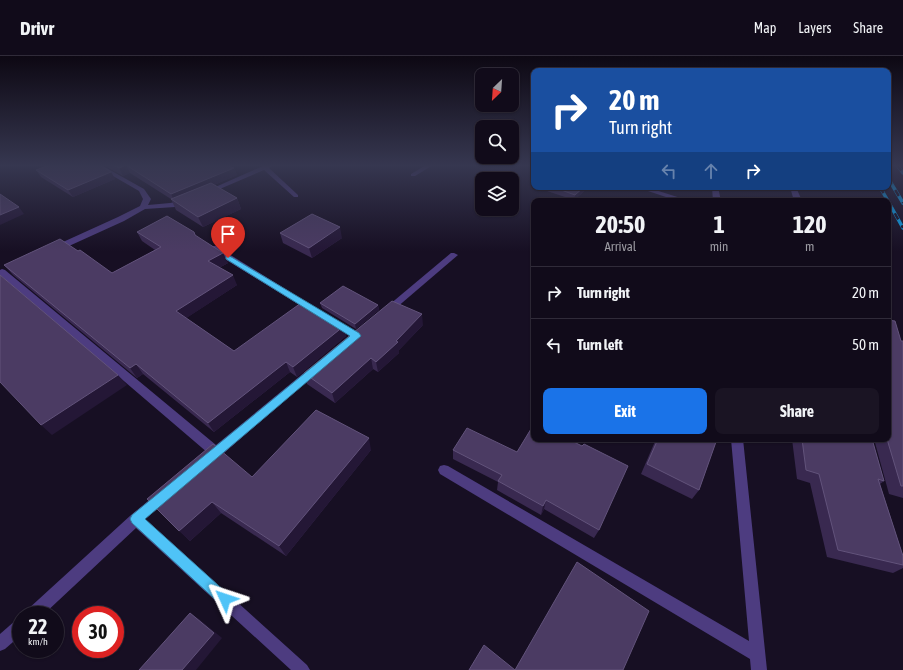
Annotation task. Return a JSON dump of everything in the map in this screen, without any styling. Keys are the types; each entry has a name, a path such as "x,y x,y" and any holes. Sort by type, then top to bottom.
{"street":[{"path":"143,206 147,199 144,194"},
{"path":"200,196 205,194"},
{"path":"661,194 676,198"},
{"path":"46,253 121,219 143,206 178,205 193,199"},
{"path":"203,242 356,336"},
{"path":"381,316 454,255"},
{"path":"4,271 216,452"},
{"path":"205,461 320,366"},
{"path":"737,442 759,670"},
{"path":"444,470 758,655"},
{"path":"42,606 136,519 170,490"},
{"path":"136,519 302,670"},
{"path":"0,644 12,633"}],"building":[{"path":"0,194 19,207 0,215"},
{"path":"184,194 229,194 237,198 198,217 171,199"},
{"path":"312,214 340,227 309,248 280,233"},
{"path":"167,216 194,232 195,235 223,253 208,261 233,275 176,311 234,351 301,303 307,307 310,305 344,326 293,367 286,362 208,423 136,364 130,368 4,265 60,239 78,251 80,250 112,273 161,247 137,232"},
{"path":"0,275 118,375 41,425 0,382"},
{"path":"343,286 378,305 355,324 320,303"},
{"path":"392,301 422,314 396,341 398,342 376,362 371,358 332,393 304,373"},
{"path":"891,320 895,321 901,341 903,341 903,486 901,486 888,442 891,442"},
{"path":"316,410 369,438 279,546 212,502 179,531 147,499 213,444 252,477"},
{"path":"467,428 517,452 531,429 531,442 574,442 582,446 584,444 628,466 599,530 546,500 543,506 498,481 502,475 453,450"},
{"path":"657,442 716,442 699,490 647,464"},
{"path":"802,442 873,442 884,481 878,479 903,556 903,565 838,550 819,474 806,470"},
{"path":"577,562 649,611 623,670 515,670"},
{"path":"190,613 214,633 182,670 139,670"},
{"path":"484,645 515,670 469,670"}],"railway":[{"path":"884,194 886,198"},
{"path":"897,194 903,203"},
{"path":"891,206 903,228"}],"route":[{"path":"225,599 136,519 356,336 228,258"}]}
